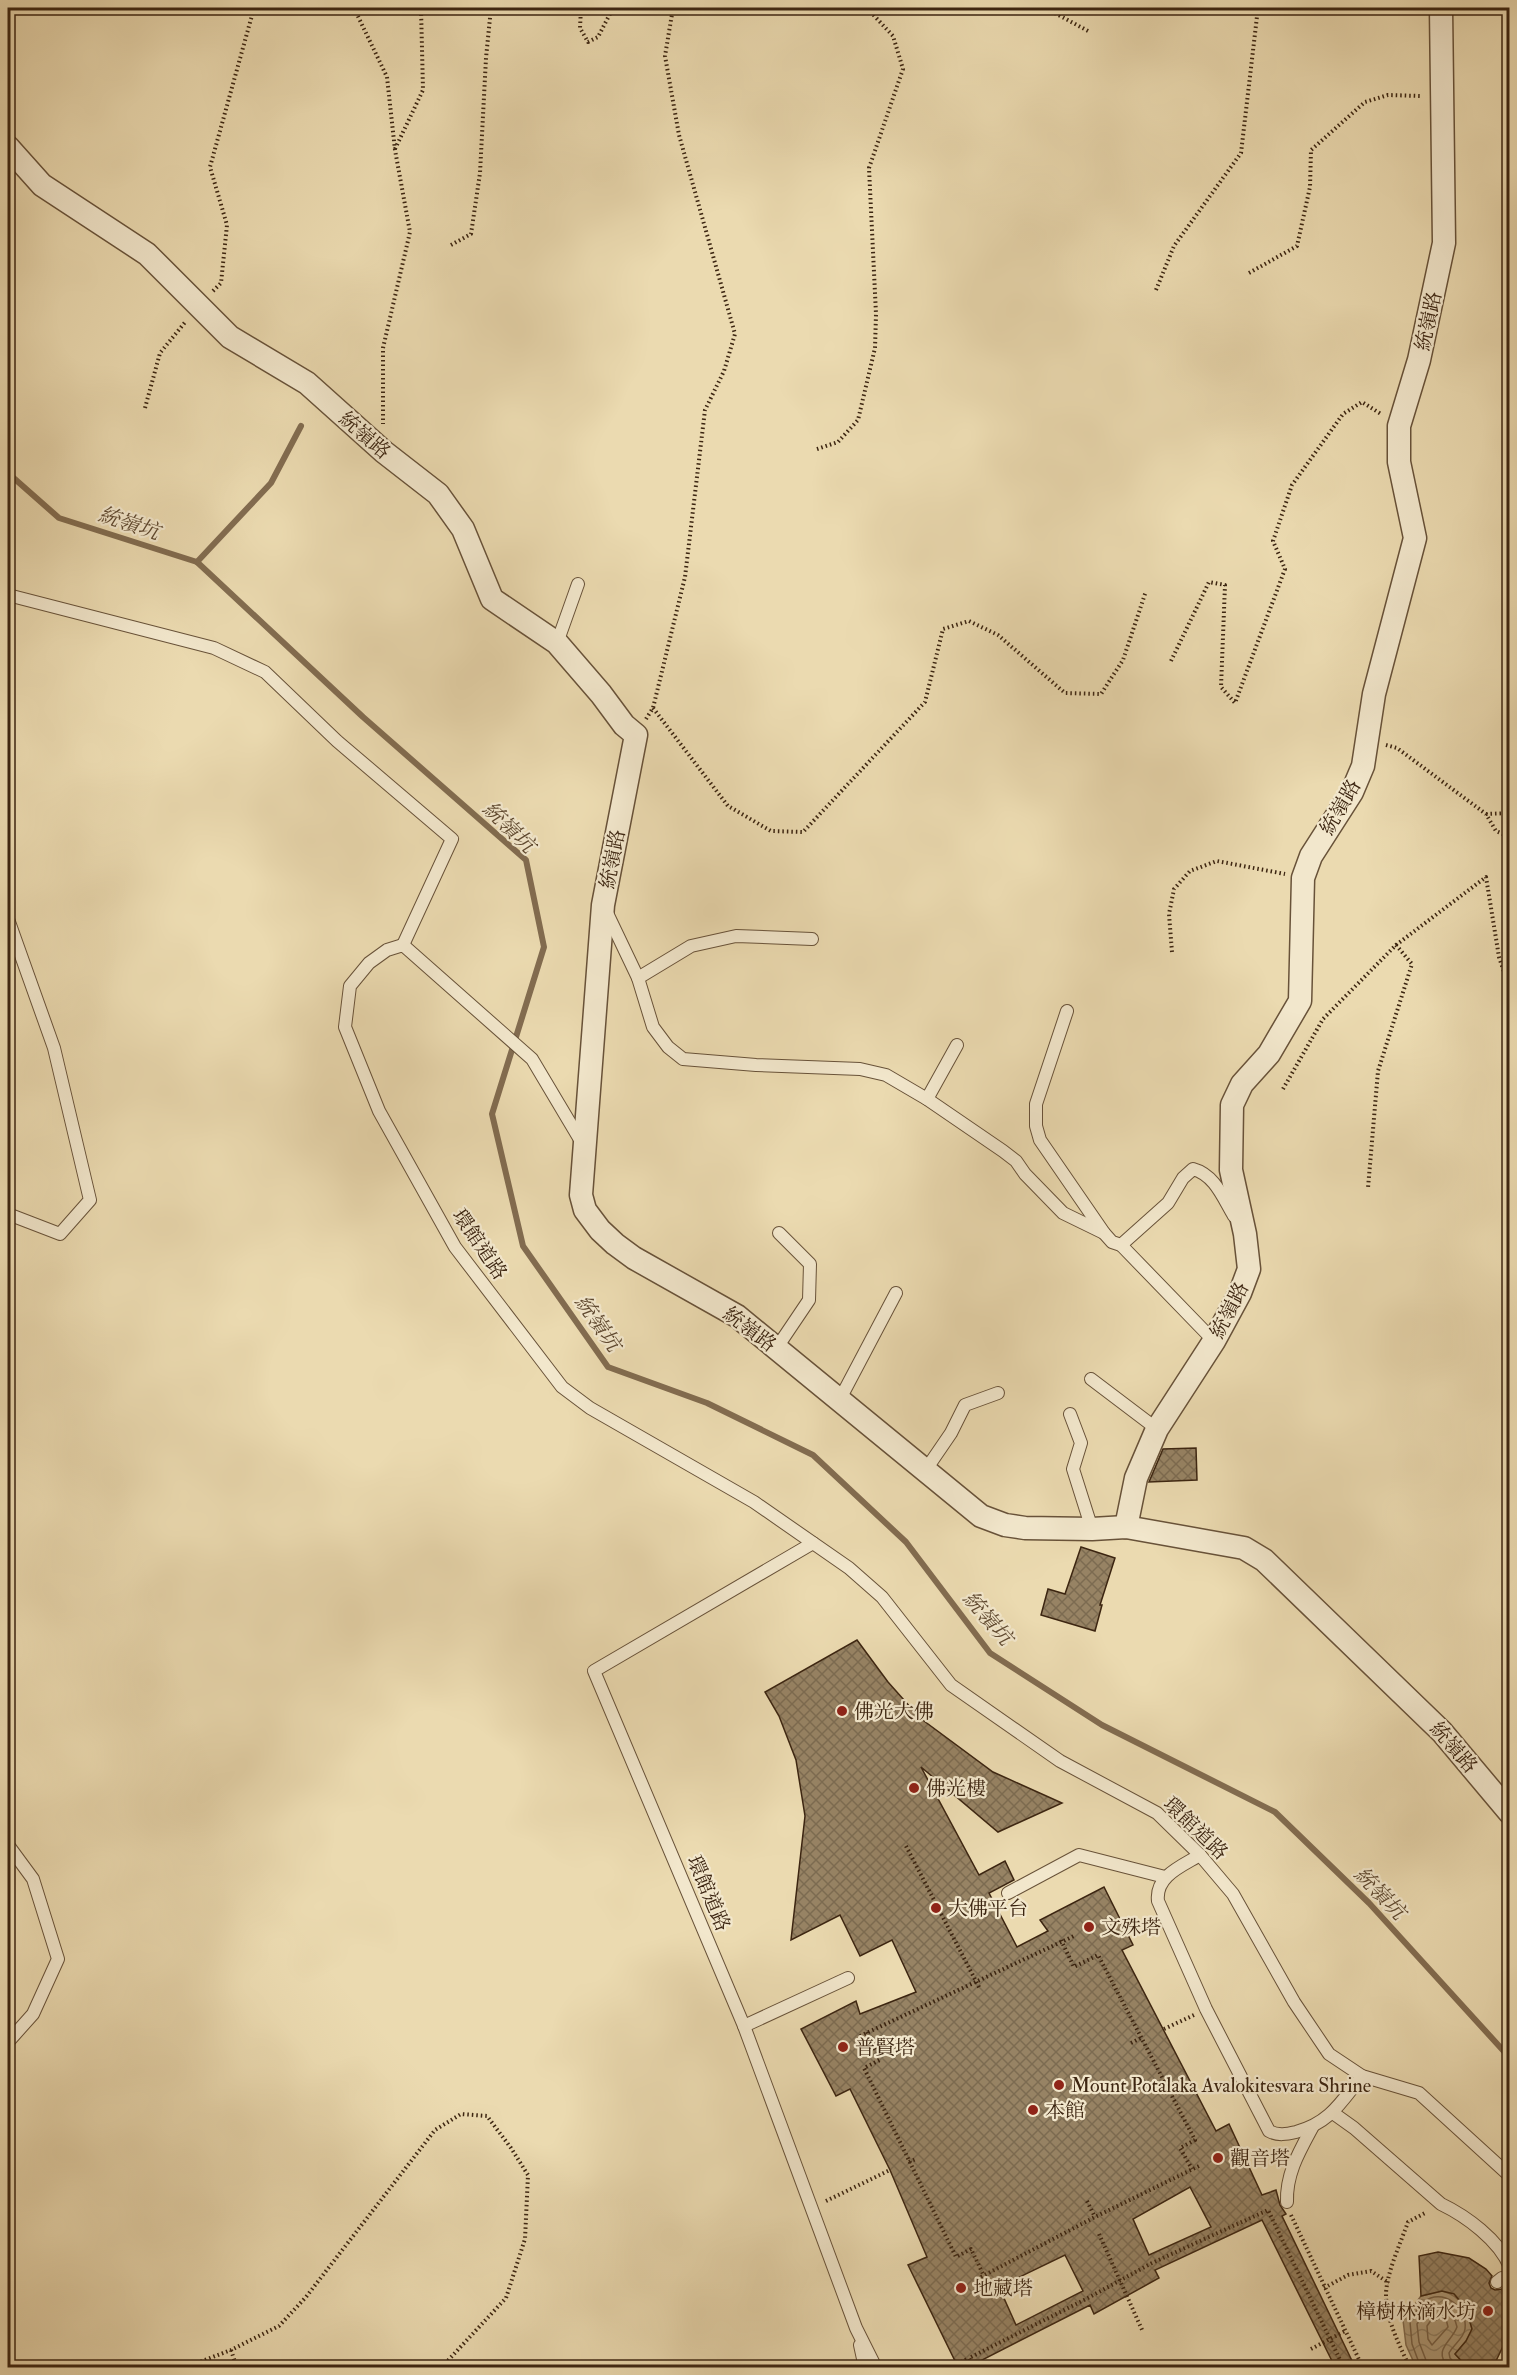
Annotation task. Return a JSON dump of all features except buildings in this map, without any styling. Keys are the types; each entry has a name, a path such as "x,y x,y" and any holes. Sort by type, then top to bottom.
{"street":[{"name":"統嶺路","path":"1126,1527 1136,1478 1157,1429 1214,1341 1240,1293 1249,1269 1245,1234 1231,1170 1232,1105 1242,1084 1269,1054 1300,1001 1303,878 1311,856 1352,792 1363,765 1374,694 1414,538 1399,462 1399,426 1419,360 1444,243 1441,8"},
{"name":"統嶺路","path":"8,147 42,185 147,254 230,337 307,383 384,452 438,494 463,530 492,599 557,643 601,694 624,725 636,735 603,905 581,1195 585,1210 600,1230 634,1258 737,1316 981,1516 1005,1525 1025,1528 1126,1527 1244,1548 1264,1560 1427,1717 1509,1813"}],"lane":[{"path":"557,643 578,584"},
{"path":"8,595 214,648 265,672 337,741 452,839 403,945 532,1059 585,1148"},
{"path":"603,905 638,978 653,1027 668,1047 683,1059 756,1065 860,1069 886,1076 927,1099 1016,1161 1025,1174 1063,1213 1104,1233"},
{"path":"8,919 54,1048 90,1200 60,1234 8,1214"},
{"path":"638,978 692,946 736,936 812,939"},
{"name":"環館道路","path":"403,945 387,950 369,963 350,986 345,1027 379,1111 455,1248 562,1387 590,1408 754,1502 849,1568 882,1597 951,1685 1060,1761 1157,1813 1200,1855 1233,1894 1294,2002 1329,2054 1362,2076 1419,2093 1509,2176"},
{"path":"1067,1011 1036,1104 1036,1126 1040,1140 1104,1233 1112,1242 1121,1245 1214,1341"},
{"path":"927,1099 957,1045"},
{"path":"1121,1245 1168,1203 1183,1178 1193,1169 1204,1172 1215,1183 1245,1234"},
{"path":"776,1349 808,1300 810,1264 779,1233"},
{"path":"840,1399 896,1293"},
{"path":"1091,1380 1157,1429"},
{"path":"925,1471 951,1432 965,1405 998,1393"},
{"path":"1070,1414 1081,1443 1073,1469 1092,1529"},
{"name":"環館道路","path":"813,1543 594,1671 744,2026 856,2328 876,2367"},
{"path":"8,1845 33,1879 58,1959 33,2014 8,2042"},
{"path":"1008,1893 1078,1855 1166,1877"},
{"path":"1200,1855 1166,1877 1159,1887 1158,1901 1206,2009 1269,2132 1287,2134 1312,2128 1333,2113 1362,2076"},
{"path":"744,2026 848,1978"},
{"path":"1333,2113 1354,2128 1441,2204 1453,2210 1488,2238 1506,2259 1507,2276"},
{"path":"1287,2202 1286,2185 1312,2128"},
{"path":"856,2328 865,2367"}],"path":[{"path":"145,408 160,353 220,283 227,225 210,167 254,8"},
{"path":"354,8 387,77 395,150 410,232 382,348 384,452"},
{"path":"395,150 423,90 421,8"},
{"path":"451,245 471,234 480,173 491,8"},
{"path":"581,8 580,28 588,42 598,37 613,8"},
{"path":"636,735 653,708 685,577 705,410 724,371 735,334 679,135 664,56 673,8"},
{"path":"817,449 838,442 858,420 875,348 876,314 869,168 903,69 893,36 867,8"},
{"path":"1044,8 1051,9 1090,32"},
{"path":"1156,291 1174,246 1241,153 1258,8"},
{"path":"1249,273 1297,246 1310,187 1311,150 1365,102 1388,95 1442,97"},
{"path":"1171,661 1209,582 1225,585 1221,687 1235,703 1285,569 1273,541 1292,485 1343,414 1362,402 1399,426"},
{"path":"653,708 728,806 771,831 803,832 925,702 943,629 969,621 998,635 1065,693 1101,694 1123,660 1146,591"},
{"path":"1365,741 1397,748 1486,814 1496,831 1509,837"},
{"path":"1486,814 1509,813"},
{"path":"1172,952 1168,914 1174,889 1190,871 1217,861 1303,878"},
{"path":"1282,1089 1323,1019 1396,945 1486,878 1499,957 1509,990"},
{"path":"1368,1188 1378,1071 1412,964 1396,945"},
{"path":"906,1846 980,1989"},
{"path":"860,2036 1074,1936"},
{"path":"1061,1941 1074,1967 1098,1955 1195,2140 1180,2148 1192,2169"},
{"path":"1164,2029 1206,2009"},
{"path":"867,2032 880,2060 864,2068 909,2162 956,2257 971,2249 984,2276"},
{"path":"1131,2043 1141,2038"},
{"path":"184,2367 231,2350 279,2326 313,2288 435,2130 461,2114 487,2116 528,2175 525,2239 506,2298 441,2367"},
{"path":"909,2162 916,2159"},
{"path":"977,2279 1201,2165"},
{"path":"811,2208 890,2170"},
{"path":"1087,2200 1095,2217"},
{"path":"1287,2202 1299,2234 1363,2367"},
{"path":"1410,2367 1396,2336 1386,2295 1394,2260 1408,2222 1441,2204"},
{"path":"949,2367 1152,2263 1268,2210 1344,2367"},
{"path":"1099,2234 1143,2332"},
{"path":"1324,2288 1348,2275 1371,2271 1389,2283"},
{"path":"1311,2349 1345,2331"},
{"path":"231,2350 237,2367"},
{"path":"969,2358 974,2367"}],"water":[{"path":"1442,2291 1459,2300 1468,2316 1472,2329 1455,2354 1467,2367 1416,2367 1406,2345 1403,2320 1421,2296"}],"waterway":[{"path":"197,562 271,483 301,426"},
{"name":"統嶺坑","path":"8,473 59,518 197,562 363,717 526,860 544,947 492,1114 523,1246 608,1367 707,1403 813,1455 906,1542 990,1653 1102,1725 1275,1812 1369,1903 1510,2058"}],"place":[{"name":"佛光大佛","path":"842,1711"},
{"name":"佛光樓","path":"914,1788"},
{"name":"大佛平台","path":"936,1908"},
{"name":"文殊塔","path":"1089,1927"},
{"name":"普賢塔","path":"843,2047"},
{"name":"Mount Potalaka Avalokitesvara Shrine","path":"1059,2085"},
{"name":"本館","path":"1033,2110"},
{"name":"觀音塔","path":"1218,2158"},
{"name":"地藏塔","path":"961,2288"},
{"name":"樟樹林滴水坊","path":"1488,2311"}]}
